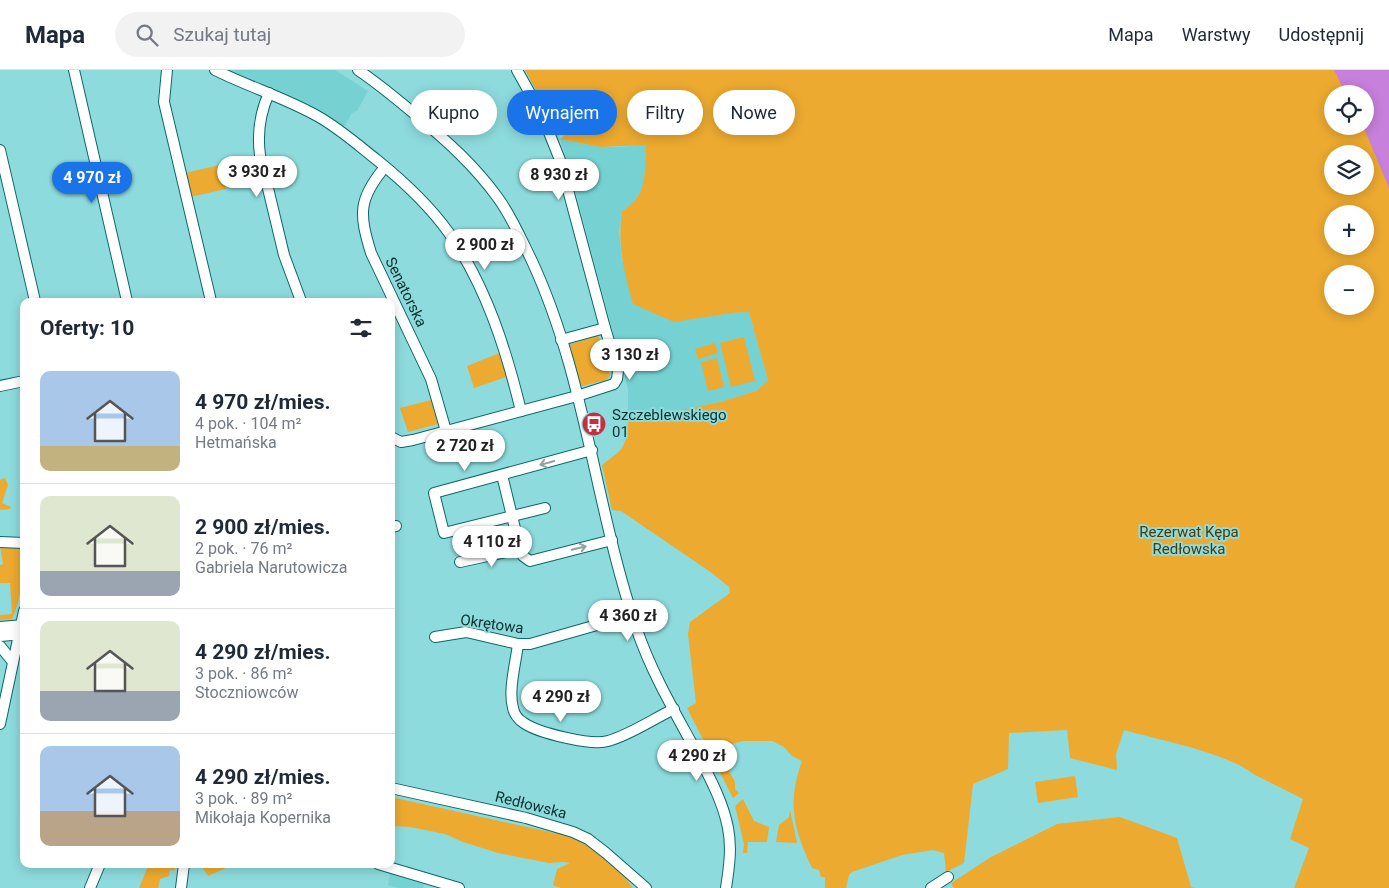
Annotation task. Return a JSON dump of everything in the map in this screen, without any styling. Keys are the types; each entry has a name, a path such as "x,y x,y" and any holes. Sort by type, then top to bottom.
{"street":[{"path":"74,70 126,298"},
{"path":"167,70 164,102 210,298"},
{"path":"215,70 303,108 339,130 385,167 432,213 448,231 470,266 492,314 511,369 521,411"},
{"path":"358,70 377,83 453,146 474,168 500,200 520,235 542,283 561,340 592,450 612,540 632,615 649,661 715,788 725,815 730,853 726,888"},
{"path":"395,442 413,440 446,432 577,396 614,384 617,380 618,371 554,141 542,114 517,70"},
{"path":"269,93 262,113 258,143 284,255 299,298"},
{"path":"0,150 34,298"},
{"name":"Senatorska","path":"385,167 372,185 363,203 363,213 371,254 392,298"},
{"name":"Senatorska","path":"395,305 430,379 446,432"},
{"path":"561,340 605,328"},
{"path":"0,386 20,382"},
{"path":"545,508 444,533 434,493 592,450"},
{"path":"502,475 520,549 523,556 530,561 612,540"},
{"path":"0,542 20,543"},
{"path":"460,562 520,549"},
{"name":"Okrętowa","path":"435,636 466,632 518,644 530,644 632,615"},
{"path":"0,627 20,630"},
{"path":"0,636 20,631"},
{"path":"0,724 20,637"},
{"path":"518,644 512,706 517,717 529,726 578,741 601,743 618,737 674,709"},
{"path":"0,646 13,662"},
{"name":"Redłowska","path":"395,789 526,818 573,832 588,839 606,852 646,888"},
{"path":"90,888 98,868"},
{"path":"181,888 184,868"},
{"path":"392,868 460,888"},
{"path":"931,888 948,877"}],"shaded area":[{"path":"226,70 335,70 368,91 357,111 352,113 344,127 287,96"},
{"path":"1334,70 1389,70 1389,188 1374,152 1374,145 1371,145 1367,135 1374,135 1374,85 1342,85"},
{"path":"560,139 601,147 646,144 644,187 632,205 622,211 619,230 622,261 731,313 749,312 768,380 756,391 720,402 628,421 628,389"},
{"path":"390,873 424,883 423,888 399,888 388,885"}],"green space":[{"name":"Rezerwat Kępa Redłowska","path":"525,70 1350,70 1356,85 1324,85 1324,135 1372,135 1389,159 1389,888 1294,888 1309,848 1290,839 1303,799 1243,767 1211,754 1124,730 1116,754 1117,770 1070,758 1067,730 1009,733 1008,769 973,784 964,863 946,872 944,853 933,850 902,855 852,872 849,875 846,888 825,888 825,877 821,877 819,870 812,868 800,840 794,815 797,776 802,761 792,756 784,747 772,741 743,741 717,748 735,782 735,789 739,793 733,798 687,708 696,703 688,634 690,622 730,593 729,587 712,573 621,511 612,510 602,465 622,448 626,438 628,421 720,402 756,391 768,380 749,312 674,322 633,304 622,258 620,235 622,211 631,205 641,190 645,174 646,145 601,147 560,139 565,135 617,135 617,90 536,90"},
{"path":"220,165 226,189 190,197 185,173"},
{"path":"597,336 599,337 610,376 606,380 582,386 580,385 569,346"},
{"path":"744,337 755,381 731,387 720,343"},
{"path":"715,343 718,353 698,359 695,349"},
{"path":"502,352 509,376 474,388 467,366"},
{"path":"717,358 724,387 708,391 701,362"},
{"path":"431,400 438,424 408,432 400,408"},
{"path":"5,478 8,485 2,503 11,507 10,509 0,510 0,480"},
{"path":"0,546 20,547 20,592 18,602 12,619 0,620 0,615 12,614 10,583 0,583 0,565 3,564"},
{"path":"1075,776 1078,797 1038,803 1035,782"},
{"path":"395,798 568,836 604,858 620,872 633,888 561,888 553,885 557,869 570,863 549,863 498,853 445,834 410,827 395,826"},
{"path":"743,799 754,821 769,827 767,842 748,842 747,853 743,853 744,844 735,806"},
{"path":"790,810 797,843 776,842 779,825 789,817"},
{"path":"1120,817 1177,838 1191,887 1195,888 954,888 951,883 991,857 1057,824"},
{"path":"147,868 175,868 174,871 170,870 169,876 160,879 158,888 139,888"},
{"path":"203,868 226,868 208,876"}],"place":[{"name":"Szczeblewskiego 01","path":"594,424"}]}
